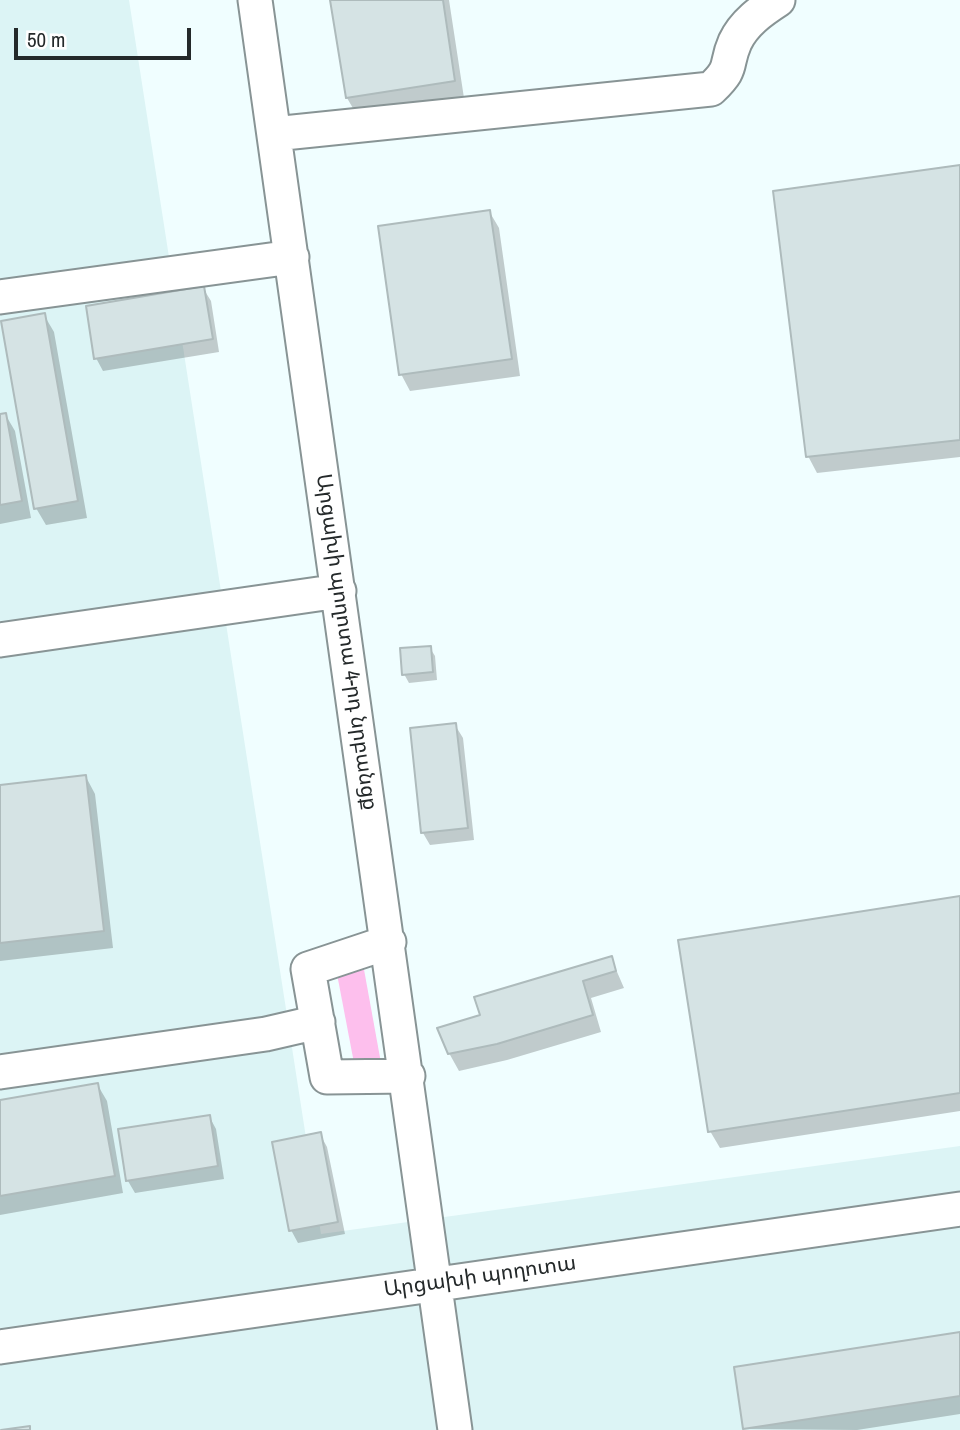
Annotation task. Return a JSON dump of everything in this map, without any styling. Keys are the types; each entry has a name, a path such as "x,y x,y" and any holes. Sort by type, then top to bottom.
{"street":[{"name":"Արցախի պողոտա 4-րդ նրբանցք","path":"255,0 437,1283 455,1430"},
{"path":"274,134 711,89 728,72 735,42 752,17 778,0"},
{"path":"0,297 292,257"},
{"path":"0,640 339,591"},
{"path":"389,942 308,969 327,1077 408,1076"},
{"path":"0,1072 266,1034 318,1022"},
{"name":"Արցախի պողոտա","path":"0,1347 960,1209"}],"shaded area":[{"path":"0,0 129,0 321,1234 960,1146 960,1430 0,1430"},
{"path":"363,964 381,1063 354,1063 337,974"}],"building":[{"path":"330,0 443,0 455,81 346,98"},
{"path":"960,165 960,440 806,457 773,191"},
{"path":"490,210 512,359 399,375 378,226"},
{"path":"204,286 213,339 94,359 86,306"},
{"path":"45,313 78,501 34,509 1,321"},
{"path":"6,413 22,501 0,505 0,414"},
{"path":"431,646 433,672 402,675 400,648"},
{"path":"456,723 468,828 421,833 410,728"},
{"path":"86,775 104,931 0,943 0,785"},
{"path":"960,896 960,1093 708,1132 678,940"},
{"path":"612,956 616,971 583,981 593,1015 497,1044 448,1054 437,1028 480,1015 474,997"},
{"path":"98,1083 115,1176 0,1196 0,1100"},
{"path":"210,1115 218,1166 126,1181 118,1129"},
{"path":"321,1132 338,1222 289,1231 272,1142"},
{"path":"960,1332 960,1396 743,1429 734,1367"},
{"path":"30,1426 30,1430 1,1430"}]}
